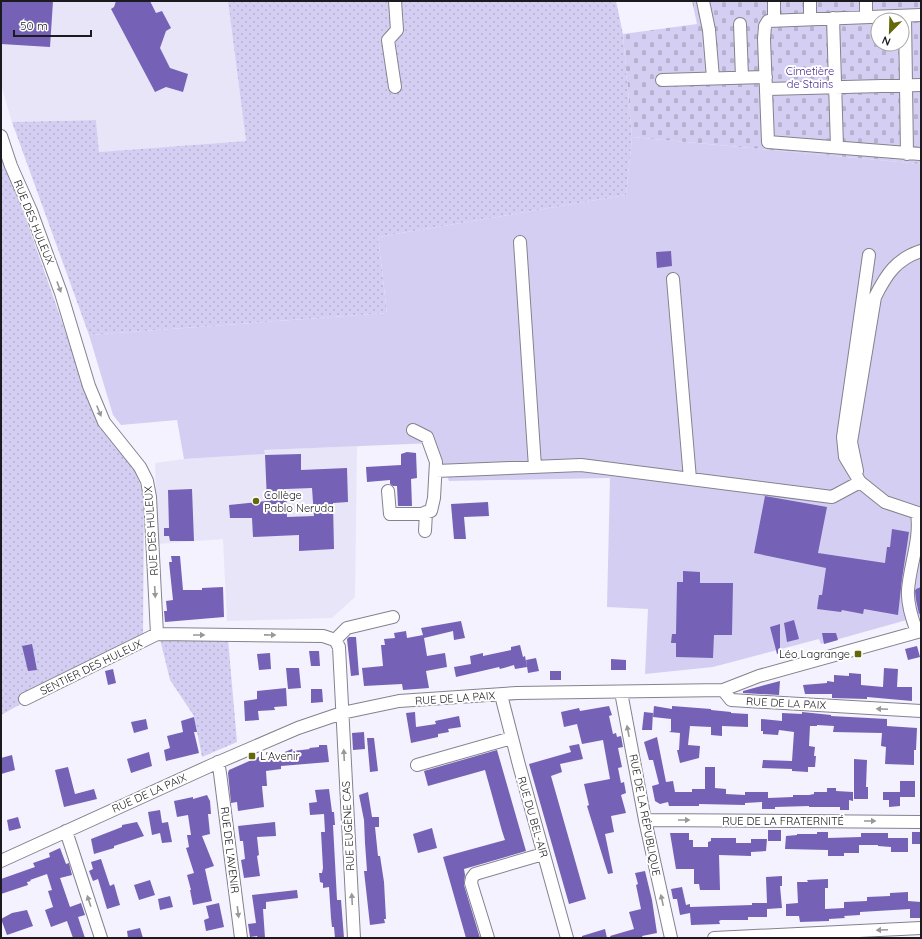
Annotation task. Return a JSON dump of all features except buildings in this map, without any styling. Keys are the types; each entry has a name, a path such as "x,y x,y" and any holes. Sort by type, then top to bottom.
{"street":[{"path":"395,1 397,30 388,40 395,86"},
{"path":"704,1 709,30 713,78"},
{"path":"774,1 774,20"},
{"path":"810,1 810,19"},
{"path":"866,1 866,17"},
{"path":"910,16 921,15"},
{"path":"870,17 768,21 764,39 768,142 907,154 921,151"},
{"path":"833,18 837,147"},
{"path":"740,24 742,78"},
{"path":"906,52 907,154"},
{"path":"662,80 742,78 766,83 835,87 921,85"},
{"name":"RUE DES HULEUX","path":"1,136 11,166 31,211 48,256 61,293 89,386 104,422 140,467 147,481 150,498 157,634"},
{"path":"520,242 534,467"},
{"path":"860,482 851,442 875,297 892,268 906,257 921,252"},
{"path":"724,690 759,676 919,631 910,611 908,591 919,527 919,514 885,502 860,482 845,457 844,438 869,255"},
{"path":"673,279 690,479"},
{"path":"388,491 390,514 421,514 431,511 434,498 436,462 427,436 413,430"},
{"path":"436,471 581,465 832,497 860,482"},
{"path":"424,531 426,512"},
{"path":"335,640 347,628 393,617"},
{"path":"157,634 323,636 335,640 340,648 342,713"},
{"name":"SENTIER DES HULEUX","path":"24,699 157,634"},
{"name":"RUE DE LA PAIX","path":"1,861 218,762 298,728 342,713 399,701 517,693 724,690 731,700 921,712"},
{"name":"RUE DE LA RÉPUBLIQUE","path":"620,692 645,820 671,938"},
{"name":"RUE DU BEL-AIR","path":"501,695 567,938"},
{"name":"RUE EUGÈNE CAS","path":"342,713 354,938"},
{"path":"418,765 512,738"},
{"name":"RUE DE L'AVENIR","path":"218,762 241,938"},
{"name":"RUE DE LA FRATERNITÉ","path":"645,820 921,822"},
{"path":"66,831 101,938"},
{"path":"488,938 471,883 472,878 475,874 544,854"},
{"path":"714,938 921,928"}],"shaded area":[{"path":"1,1 228,1 246,141 99,152 96,120 12,122 1,85"},
{"name":"Collège Pablo Neruda","path":"357,446 355,597 332,618 227,621 223,539 158,544 155,463 184,459 264,454 264,450"}],"green space":[{"path":"228,1 616,1 623,34 632,137 626,195 378,237 387,313 89,335 12,122 96,120 99,152 246,141"},
{"name":"Cimetière de Stains","path":"692,1 921,1 921,164 632,137 623,34 697,24"},
{"path":"632,137 921,164 921,616 821,644 819,639 713,667 645,674 648,609 607,607 610,478 449,481 434,443 264,450 265,454 184,459 177,420 121,425 113,415 89,335 387,313 378,237 626,195"},
{"path":"1,148 99,427 133,466 144,495 143,637 1,715"},
{"path":"160,639 228,639 237,742 202,757 194,716 170,680"}],"place":[{"name":"Collège Pablo Neruda","path":"256,501"},
{"name":"Léo Lagrange","path":"858,654"},
{"name":"L'Avenir","path":"252,756"}]}
